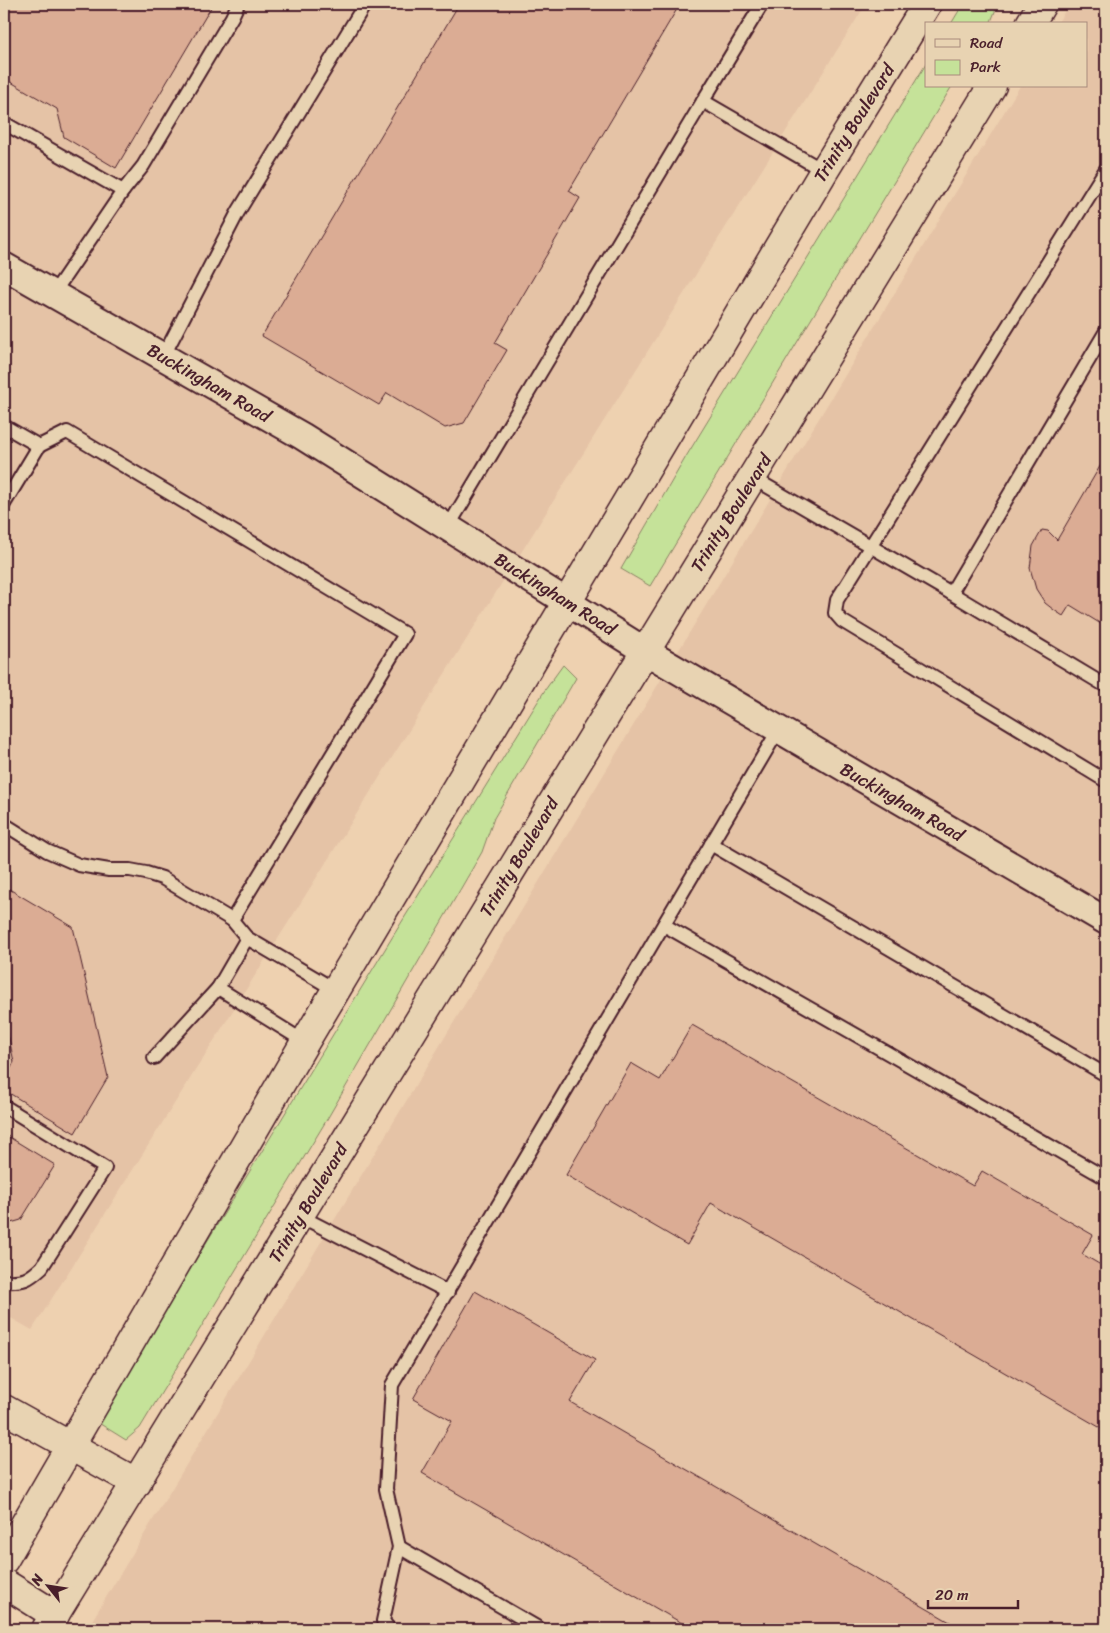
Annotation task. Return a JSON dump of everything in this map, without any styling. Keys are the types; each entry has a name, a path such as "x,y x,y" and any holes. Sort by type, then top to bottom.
{"main road":[{"name":"Trinity Boulevard","path":"4,1560 305,1042 824,171 927,4"},
{"path":"1031,22 1042,4"},
{"name":"Trinity Boulevard","path":"51,1622 991,88"},
{"path":"4,1409 137,1483"},
{"path":"4,1583 51,1622"}],"street":[{"name":"Buckingham Road","path":"4,266 302,436 645,651 1106,921"}],"lane":[{"path":"53,294 123,191 143,166 238,4"},
{"path":"163,357 238,212 365,4"},
{"path":"448,527 762,4"},
{"path":"703,101 824,171"},
{"path":"4,123 123,191"},
{"path":"1106,170 837,600 835,613 842,621 1106,781"},
{"path":"951,593 1106,331"},
{"path":"4,426 39,446"},
{"path":"4,504 39,446 68,432 405,634 232,920"},
{"path":"753,478 1106,686"},
{"path":"389,1629 382,1621 398,1546 386,1489 392,1384 779,729"},
{"path":"4,824 47,851 79,865 109,870 130,870 162,878 232,920 247,938 337,991"},
{"path":"712,844 1106,1075"},
{"path":"664,925 1106,1178"},
{"path":"154,1058 218,988 247,938"},
{"path":"218,988 305,1042"},
{"path":"4,1106 106,1168 42,1267 29,1279 14,1282 4,1281"},
{"path":"300,1216 448,1292"},
{"path":"398,1546 540,1629"}],"shaded area":[{"path":"4,4 866,4 32,1330 4,1314"},
{"path":"1069,4 1106,4 1106,1629 87,1629 1019,88 1088,88 1088,22 1058,22"}],"green space":[{"path":"963,4 998,4 991,22 952,22"},
{"path":"925,66 925,88 951,88 650,586 621,569 687,455"},
{"path":"563,665 576,678 494,818 482,852 326,1121 140,1428 126,1440 97,1422 390,941 545,690"}],"building":[{"path":"4,4 213,4 116,168 64,137 57,109 4,78"},
{"path":"459,4 680,4 569,191 580,198 495,343 507,350 464,423 445,428 387,393 379,405 262,336"},
{"path":"1106,456 1106,627 1070,605 1063,616 1054,610 1045,603 1036,589 1030,568 1033,546 1042,530 1048,531 1057,540"},
{"path":"4,886 73,927 108,1077 75,1133 4,1090 4,1081 14,1062 4,1015"},
{"path":"692,1025 973,1186 982,1171 1093,1235 1082,1254 1106,1268 1106,1431 711,1203 687,1245 566,1175 631,1063 660,1080"},
{"path":"4,1134 55,1165 21,1220 4,1225"},
{"path":"475,1291 595,1360 570,1402 962,1629 692,1629 422,1473 452,1421 413,1399"}]}
